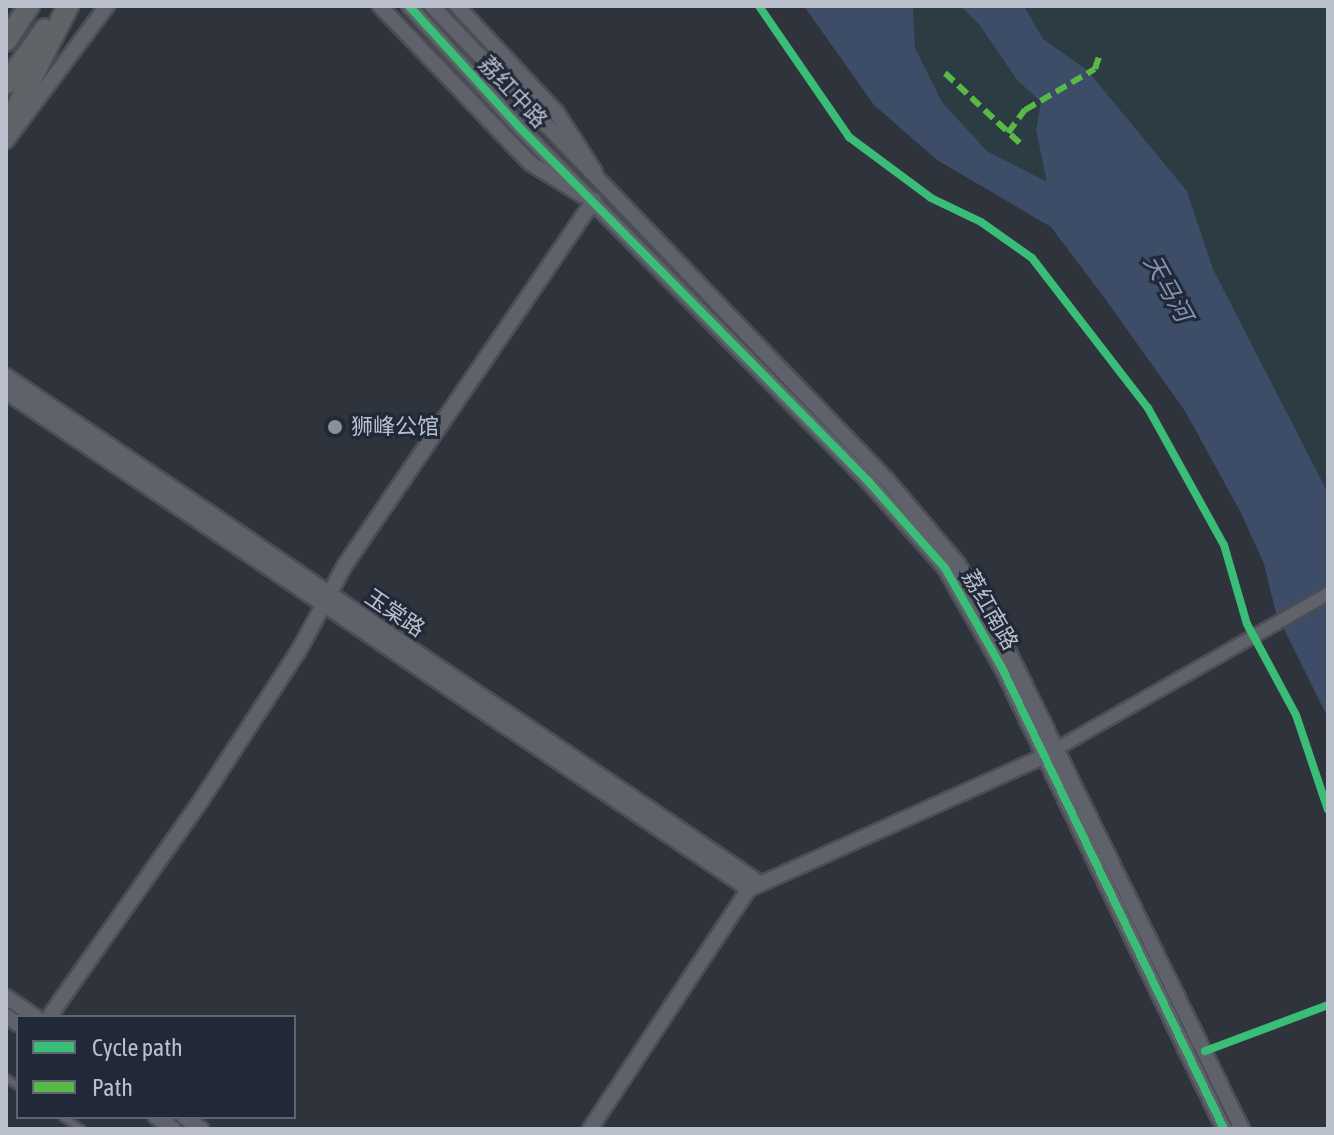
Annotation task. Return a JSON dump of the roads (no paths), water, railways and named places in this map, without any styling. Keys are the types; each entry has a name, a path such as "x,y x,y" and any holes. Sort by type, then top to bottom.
{"highway":[{"path":"6,18 16,6"},
{"path":"6,41 29,6"},
{"path":"6,84 66,6"},
{"path":"6,129 66,6"}],"street":[{"path":"6,141 107,6"},
{"path":"50,1015 249,728 325,601 594,200 530,163 380,6"},
{"name":"荔红中路","path":"409,6 594,200"},
{"name":"荔红中路","path":"432,6 602,187"},
{"path":"457,6 573,133 602,187"},
{"name":"荔红南路","path":"602,187 944,545 987,610 1224,1129"},
{"name":"荔红南路","path":"594,200 928,547 976,617 1051,752 1242,1129"},
{"name":"玉棠路","path":"6,376 325,601"},
{"name":"玉棠路","path":"6,392 755,887"},
{"path":"590,1129 755,887 1051,752 1328,594"},
{"path":"6,997 33,1015"}],"water":[{"name":"天马河","path":"804,6 913,6 915,48 942,102 987,151 1047,182 1036,130 1041,102 1017,80 979,24 960,6 1024,6 1043,39 1087,70 1187,191 1213,269 1328,493 1328,718 1276,613 1264,564 1241,513 1185,411 1106,300 1051,227 937,160 874,105"}],"place":[{"name":"狮峰公馆","path":"335,427"}]}
